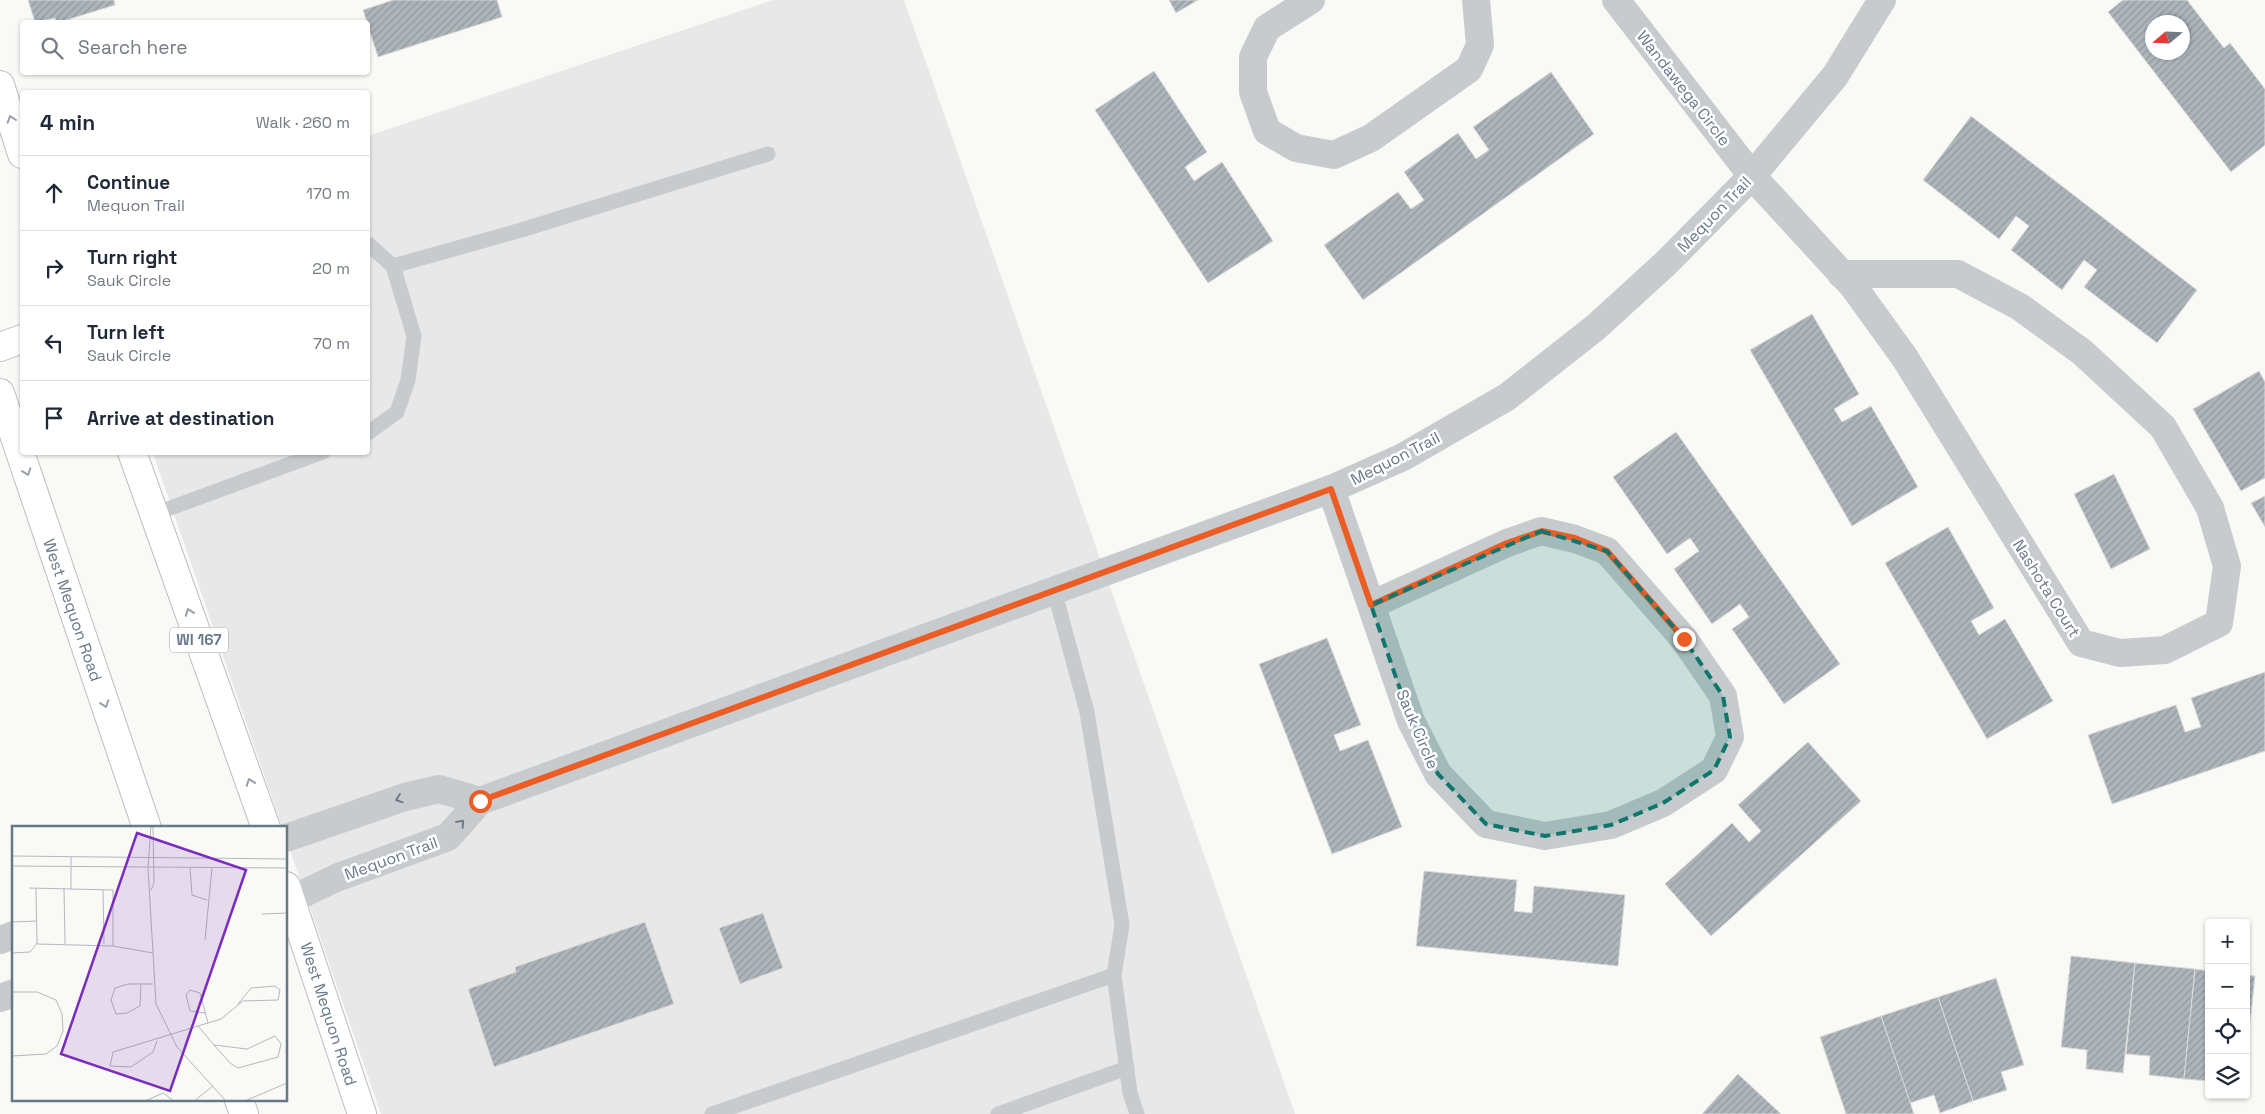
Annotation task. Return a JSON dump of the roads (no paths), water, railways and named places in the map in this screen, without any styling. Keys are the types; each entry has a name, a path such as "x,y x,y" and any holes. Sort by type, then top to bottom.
{"main road":[{"path":"0,85 20,148"},
{"path":"0,347 20,340"},
{"name":"West Mequon Road","path":"0,393 20,452"},
{"name":"West Mequon Road","path":"21,455 146,826"},
{"name":"WI 167","path":"133,455 265,826"},
{"name":"West Mequon Road","path":"288,896 362,1114"}],"street":[{"path":"1311,0 1267,28 1253,57 1253,92 1267,131 1296,148 1334,155 1371,138 1469,69 1480,45 1476,0"},
{"name":"Wandawega Circle","path":"1616,0 1752,176"},
{"name":"Mequon Trail","path":"288,896 448,837 480,801 1331,489 1403,457 1507,397 1596,327 1665,264 1752,176 1835,76 1882,0"},
{"name":"Nashota Court","path":"1752,176 1842,274 1905,358 2081,643 2120,654 2165,650 2219,623 2227,566 2210,508 2163,427 2082,352 2020,307 1958,274 1842,274"},
{"name":"Sauk Circle","path":"1331,489 1371,605 1411,721 1438,774 1486,824 1545,836 1611,825 1663,803 1714,770 1730,737 1723,696 1684,639 1607,551 1575,538 1542,531 1507,543 1371,605"},
{"path":"288,837 405,797 439,789 480,801"},
{"path":"0,940 12,936"},
{"path":"0,998 12,994"}],"lane":[{"path":"393,266 518,231 768,154"},
{"path":"370,246 393,266 414,336 408,380 396,412 370,432"},
{"path":"154,514 315,455"},
{"path":"1054,590 1087,712 1122,925 1114,976 1130,1093 1137,1114"},
{"path":"712,1114 1114,976"},
{"path":"998,1114 1127,1068"}]}
